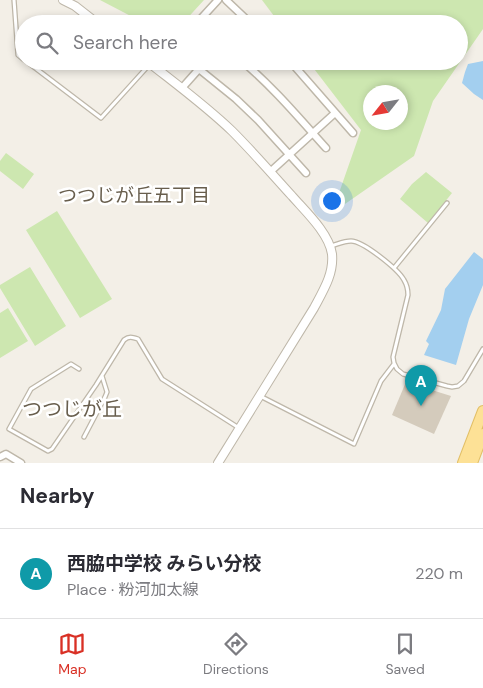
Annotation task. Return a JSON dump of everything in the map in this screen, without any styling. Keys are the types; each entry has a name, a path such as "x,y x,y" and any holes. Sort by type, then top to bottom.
{"main road":[{"path":"463,463 483,410"},
{"path":"472,463 483,434"}],"street":[{"path":"63,0 86,15"},
{"path":"204,15 218,0"},
{"path":"226,0 240,15"},
{"path":"159,70 232,131 320,229 330,246 332,256 331,271 326,286 314,308 218,463"},
{"path":"182,88 198,70"},
{"path":"200,70 258,120 306,173"},
{"path":"253,70 326,148"},
{"path":"298,70 353,133"},
{"path":"270,172 335,113"},
{"path":"0,457 6,454 21,463"}],"lane":[{"path":"14,0 15,15"},
{"path":"38,70 101,118 142,70"},
{"path":"394,268 447,203"},
{"path":"330,246 341,242 358,242 398,271 404,280 408,295 393,357 394,364 403,374 447,386 458,386 464,381 483,349"},
{"path":"79,369 70,364 31,389 9,429 48,451 52,449 124,340 133,337 138,339 162,379 239,428"},
{"path":"260,396 354,444 381,380 394,364"},
{"path":"84,437 107,392 102,376"}],"green space":[{"path":"100,0 204,0 190,15 129,15"},
{"path":"262,0 483,0 483,29 468,51 468,15 273,15"},
{"path":"315,70 455,70 433,101 414,156 332,213 361,130"},
{"path":"6,153 34,174 23,189 0,171 0,161"},
{"path":"426,172 452,193 428,223 400,199 412,184"},
{"path":"57,211 112,299 80,318 26,230"},
{"path":"30,267 66,326 35,346 0,288 0,285"},
{"path":"8,308 28,341 0,358 0,313"}],"water":[{"path":"483,61 483,100 462,83 466,70 468,70 468,64"},
{"path":"474,252 483,259 483,285 469,319 456,365 424,355 429,344 426,341 441,310 445,289"}],"building":[{"path":"406,382 451,396 434,434 392,415"}],"place":[{"name":"西脇中学校 みらい分校","path":"421,406"}],"district":[{"name":"つつじが丘五丁目","path":"134,195"},
{"name":"つつじが丘","path":"72,409"}]}
